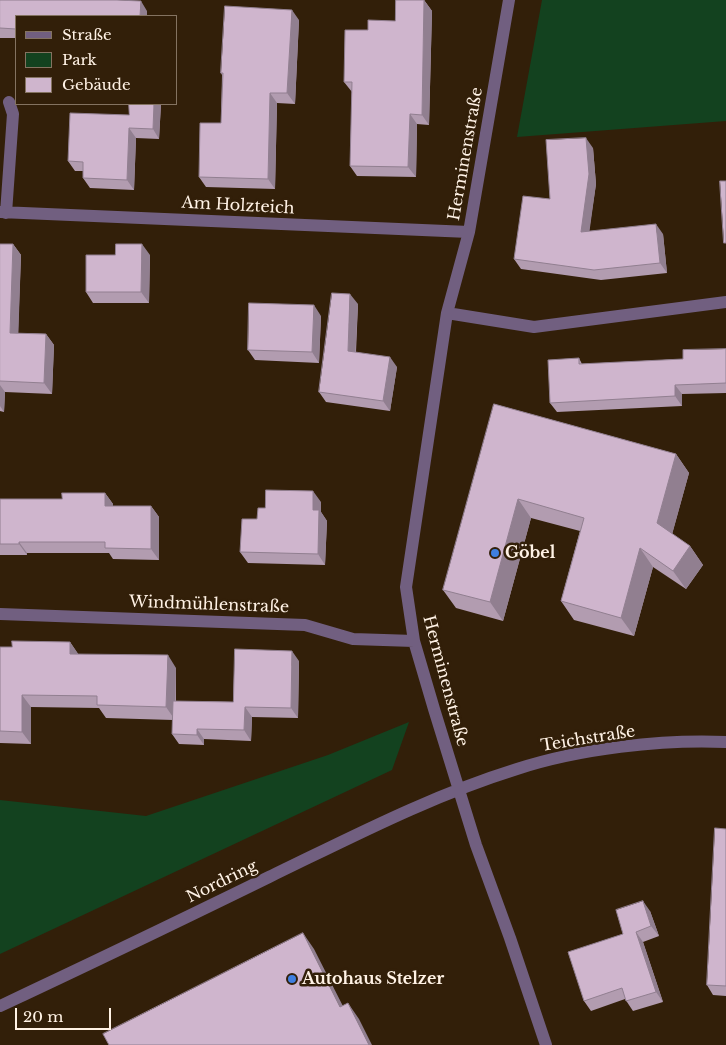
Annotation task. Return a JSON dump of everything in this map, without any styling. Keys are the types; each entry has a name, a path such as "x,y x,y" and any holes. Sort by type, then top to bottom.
{"street":[{"name":"Herminenstraße","path":"509,0 468,232 447,313 406,587 414,641 476,845 546,1045"},
{"name":"Am Holzteich","path":"9,102 13,114 3,212 468,232"},
{"path":"447,313 534,327 726,302"},
{"name":"Windmühlenstraße","path":"0,614 305,625 353,639 414,641"},
{"name":"Teichstraße","path":"459,789 525,766 592,751 663,744 726,742"},
{"name":"Nordring","path":"0,1006 386,820 459,789"}],"green space":[{"path":"542,0 726,0 726,121 517,137"},
{"path":"409,722 392,770 0,954 0,800 146,816 328,755"}],"building":[{"path":"0,0 141,1 140,15 15,15 15,29 0,28"},
{"path":"396,0 424,0 422,115 410,114 408,167 350,166 352,82 344,82 345,30 368,30 368,20 395,21"},
{"path":"225,6 292,10 287,93 270,93 268,179 199,177 200,123 221,123 223,73 221,73"},
{"path":"129,105 154,105 153,129 129,128 127,180 83,178 83,162 68,161 70,113 129,115"},
{"path":"586,138 589,174 581,232 656,224 660,263 594,270 514,259 523,196 550,199 546,140"},
{"path":"720,181 726,181 726,243 724,243"},
{"path":"0,244 13,244 10,333 46,334 44,383 0,381"},
{"path":"116,244 142,244 141,292 86,292 86,255 115,255"},
{"path":"332,293 350,294 348,351 390,357 383,401 319,392"},
{"path":"249,303 314,305 312,352 248,350"},
{"path":"726,349 726,383 675,385 675,396 550,403 548,360 579,358 579,364 683,359 683,350"},
{"path":"494,404 676,454 657,523 690,546 673,571 640,548 621,618 561,601 584,518 518,499 490,602 443,590"},
{"path":"266,490 313,491 313,510 319,510 318,554 240,552 242,519 257,519 258,508 265,508"},
{"path":"62,493 105,493 105,506 151,506 151,549 105,548 105,542 19,542 19,544 0,544 0,499 62,499"},
{"path":"12,641 70,642 70,654 168,655 166,707 97,705 97,696 22,695 22,732 0,731 0,647 12,647"},
{"path":"235,649 292,651 291,708 245,707 244,730 197,729 197,735 172,734 173,701 233,702"},
{"path":"715,828 726,829 726,986 707,985"},
{"path":"643,901 651,926 636,932 656,992 626,1001 622,988 584,1001 568,952 623,934 616,910"},
{"name":"Autohaus Stelzer","path":"303,933 340,1007 348,1003 369,1045 109,1045 103,1034"}],"place":[{"name":"Göbel","path":"495,553"},
{"name":"Autohaus Stelzer","path":"292,979"}]}
